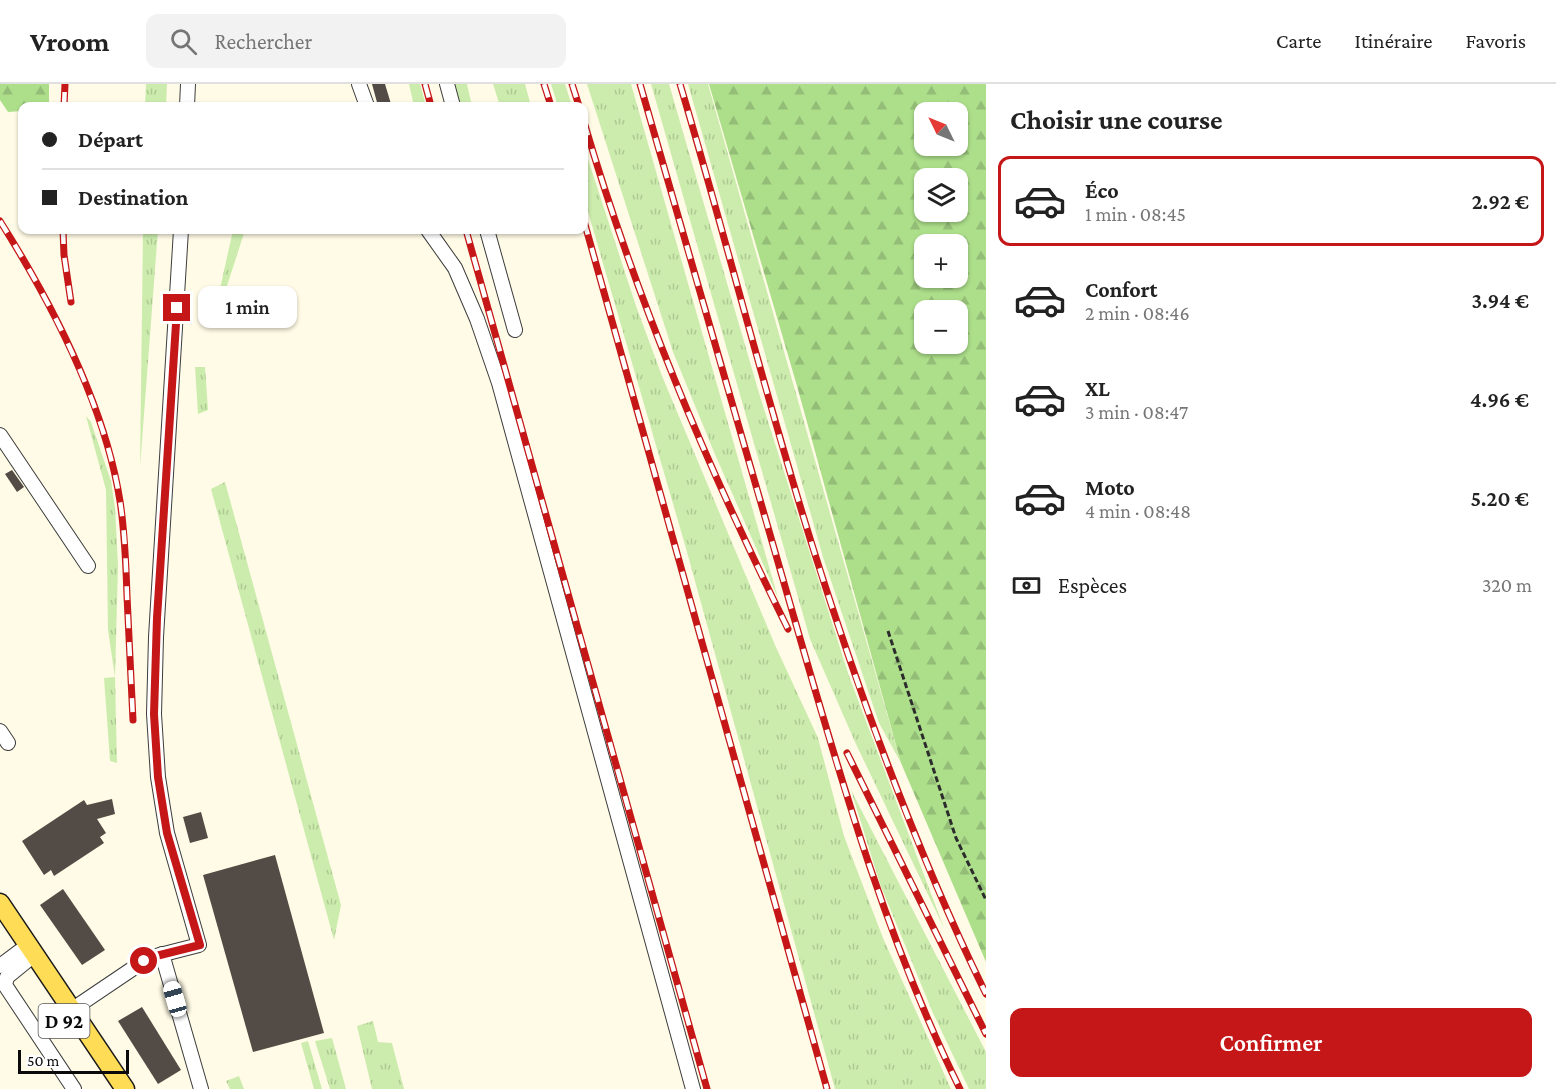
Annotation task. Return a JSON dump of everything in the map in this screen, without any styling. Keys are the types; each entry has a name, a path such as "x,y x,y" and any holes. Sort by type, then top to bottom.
{"main road":[{"name":"D 92","path":"0,903 28,954 117,1087"},
{"name":"D 92","path":"0,924 28,954"}],"street":[{"path":"187,102 188,84"},
{"path":"359,84 366,102"},
{"path":"447,84 452,102"},
{"path":"66,1013 144,961 200,945 167,833 158,777 154,714 156,626 181,234"},
{"path":"431,234 455,268 477,319 499,383 693,1089"},
{"path":"488,234 515,330"},
{"path":"0,435 88,566"},
{"path":"0,966 28,954"},
{"path":"28,954 7,977 5,985 74,1089"},
{"path":"162,954 201,1089"}],"path":[{"path":"888,631 956,838 986,900"}],"green space":[{"path":"0,84 49,84 49,102 18,102 18,111 8,112 0,100"},
{"path":"146,84 167,84 166,102 145,102"},
{"path":"409,84 420,84 425,102 413,102"},
{"path":"454,84 467,84 471,102 458,102"},
{"path":"493,84 525,84 530,102 499,102"},
{"path":"551,84 565,84 571,102 557,102"},
{"path":"587,84 631,84 778,598 673,352"},
{"path":"651,84 669,84 759,393 849,676 944,928 855,742 810,639"},
{"path":"688,84 708,84 901,763 879,723 823,557"},
{"path":"709,84 986,84 986,962 901,763 797,386"},
{"path":"588,159 636,306 662,376 775,645 818,738 844,836 883,938 951,1089 835,1089 685,545 588,212"},
{"path":"143,234 158,234 140,467"},
{"path":"232,234 244,234 226,289 220,289"},
{"path":"195,367 205,367 208,410 198,414"},
{"path":"86,416 91,422 111,481 115,508 118,565 115,677 108,630 106,490"},
{"path":"225,482 341,905 334,940 211,489"},
{"path":"115,677 117,763 110,761 104,678"},
{"path":"851,790 986,1052 986,1089 969,1089 932,1011 880,884"},
{"path":"373,1021 378,1042 392,1043 404,1089 372,1089 357,1026"},
{"path":"332,1038 346,1089 330,1089 315,1041"},
{"path":"308,1041 322,1089 314,1089 301,1043"},
{"path":"239,1076 244,1089 230,1089 226,1081"}],"building":[{"path":"372,84 385,84 390,102 377,102"},
{"path":"12,470 24,487 17,492 5,474"},
{"path":"112,799 115,814 97,819 106,833 100,837 104,843 54,876 51,870 44,875 22,841 84,800 87,805"},
{"path":"201,812 208,838 190,843 183,817"},
{"path":"275,855 324,1033 253,1052 203,875"},
{"path":"63,889 105,950 82,965 40,905"},
{"path":"142,1007 181,1070 158,1084 118,1021"}],"railway":[{"path":"64,102 65,84"},
{"path":"425,84 430,102"},
{"path":"544,84 550,102"},
{"path":"572,84 578,102"},
{"path":"640,84 811,675 866,855 909,973 960,1089"},
{"path":"680,84 778,433 831,605 870,718 913,830 986,994"},
{"path":"588,135 626,253 675,380 729,505 788,629"},
{"path":"0,221 38,286 74,356 89,392 113,465 124,537 133,720"},
{"path":"63,234 71,302"},
{"path":"467,234 707,1089"},
{"path":"588,234 827,1089"},
{"path":"847,753 986,1034"}],"route":[{"path":"144,961 200,945 167,833 158,777 154,714 157,618 177,308"}]}
